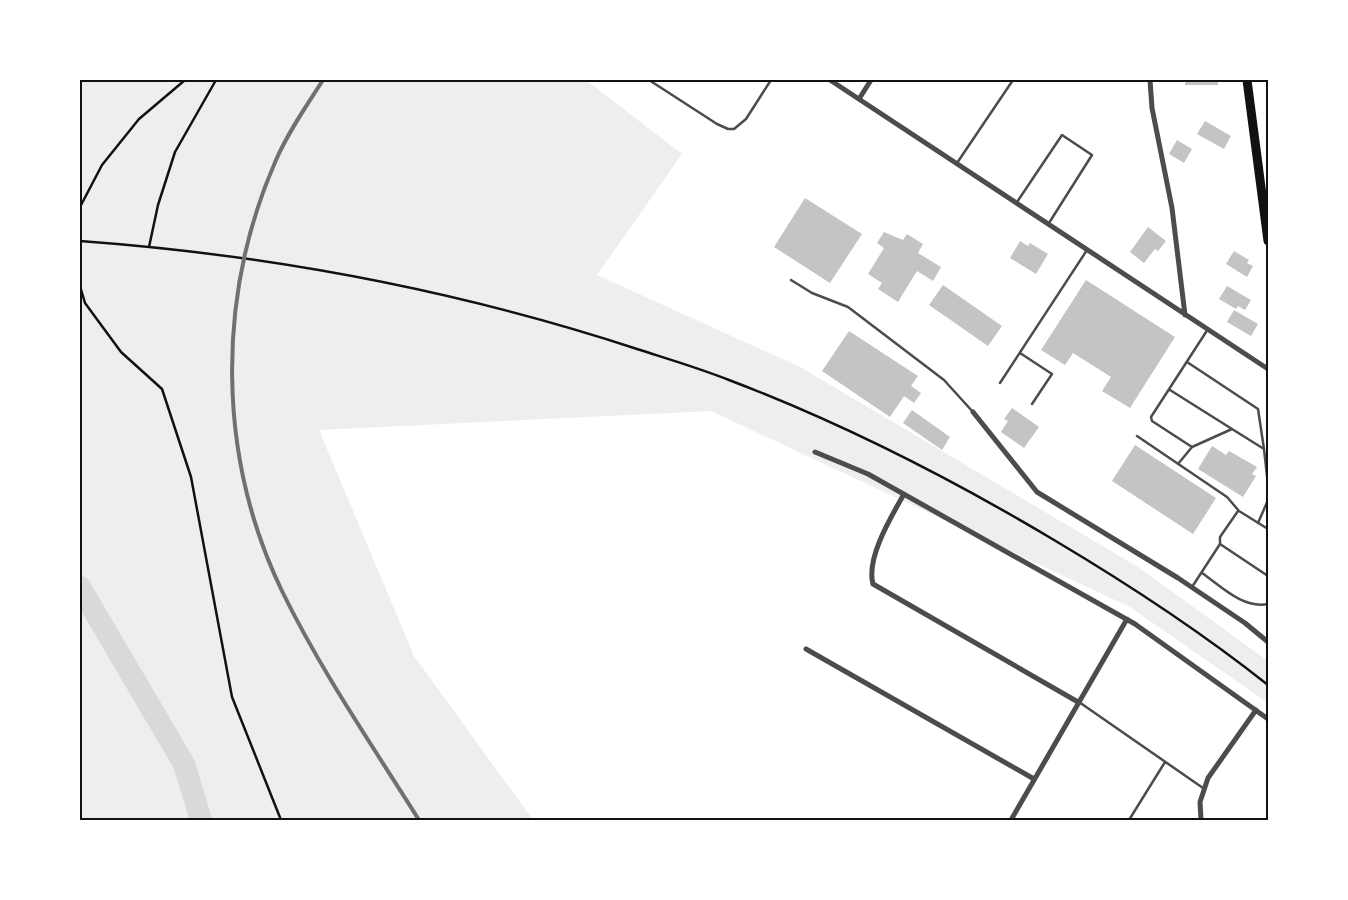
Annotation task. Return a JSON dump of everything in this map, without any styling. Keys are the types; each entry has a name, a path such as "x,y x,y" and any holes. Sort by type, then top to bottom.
{"main road":[{"path":"1247,80 1268,241"}],"street":[{"path":"830,80 1268,369"},
{"path":"859,99 871,80"},
{"path":"1150,80 1152,108 1172,208 1186,315"},
{"path":"973,412 1037,492 1103,530 1192,587 1245,623 1268,642"},
{"path":"815,452 868,474 1127,619 1268,719"},
{"path":"904,494 874,558 871,576 873,584 1078,702"},
{"path":"1011,820 1127,619"},
{"path":"806,649 1034,779"},
{"path":"1201,820 1200,802 1203,788 1232,742 1256,710"}],"lane":[{"path":"649,80 728,129 741,126 772,80"},
{"path":"957,163 1012,80"},
{"path":"1017,202 1062,135 1092,155 1049,223"},
{"path":"1000,383 1088,249"},
{"path":"790,280 812,294 848,307 944,380 973,412"},
{"path":"1192,447 1151,419 1208,329"},
{"path":"1020,353 1052,374 1032,404"},
{"path":"1187,362 1258,409 1268,485"},
{"path":"1169,390 1264,449"},
{"path":"1178,464 1192,447 1232,429"},
{"path":"1137,436 1228,497 1239,511 1268,529"},
{"path":"1258,523 1268,500"},
{"path":"1192,587 1220,544 1220,537 1239,511"},
{"path":"1220,544 1268,576"},
{"path":"1202,573 1247,604 1257,606 1268,604"},
{"path":"1078,702 1203,788"},
{"path":"1130,820 1165,762"}],"path":[{"path":"80,207 102,165 139,119 185,80"},
{"path":"149,247 158,205 175,152 216,80"},
{"path":"80,241 126,244 253,259 405,284 506,309 728,379 807,412 912,460 1030,526 1104,570 1209,638 1268,685"},
{"path":"80,286 85,304 121,352 162,389 191,477 232,697 281,820"}],"shaded area":[{"path":"80,80 586,80 682,154 597,275 800,367 1138,567 1268,661 1268,703 1130,607 711,411 319,430 414,656 533,820 80,820"}],"building":[{"path":"1185,80 1218,80 1218,85 1185,85"},
{"path":"1205,121 1231,136 1224,149 1197,134"},
{"path":"1177,140 1192,149 1184,163 1169,154"},
{"path":"805,198 862,234 830,283 774,247"},
{"path":"1148,227 1166,241 1158,251 1155,249 1144,263 1130,252"},
{"path":"884,232 903,240 907,234 923,244 918,253 941,267 933,281 917,271 898,302 878,289 882,283 868,274 884,248 877,243"},
{"path":"1020,241 1028,246 1030,243 1048,254 1036,274 1010,258"},
{"path":"1234,251 1249,260 1247,263 1253,266 1247,277 1226,264"},
{"path":"1086,280 1175,337 1130,408 1102,391 1111,377 1073,353 1065,365 1041,350"},
{"path":"943,285 1002,326 988,346 929,305"},
{"path":"1227,286 1251,300 1245,310 1238,306 1236,309 1219,299"},
{"path":"1234,310 1258,324 1251,336 1227,322"},
{"path":"849,331 918,376 911,386 921,393 914,403 904,396 890,417 822,371"},
{"path":"1012,408 1039,427 1024,448 1001,432 1008,421 1004,419"},
{"path":"912,410 950,437 942,450 903,423"},
{"path":"1135,445 1216,498 1193,534 1112,481"},
{"path":"1212,446 1226,455 1229,451 1257,467 1252,474 1256,476 1243,497 1198,469"}],"waterway":[{"path":"80,587 184,764 201,820"}],"railway":[{"path":"323,80 292,129 276,160 256,212 242,266 234,321 232,376 236,431 245,486 261,539 282,591 330,679 419,820"}]}
